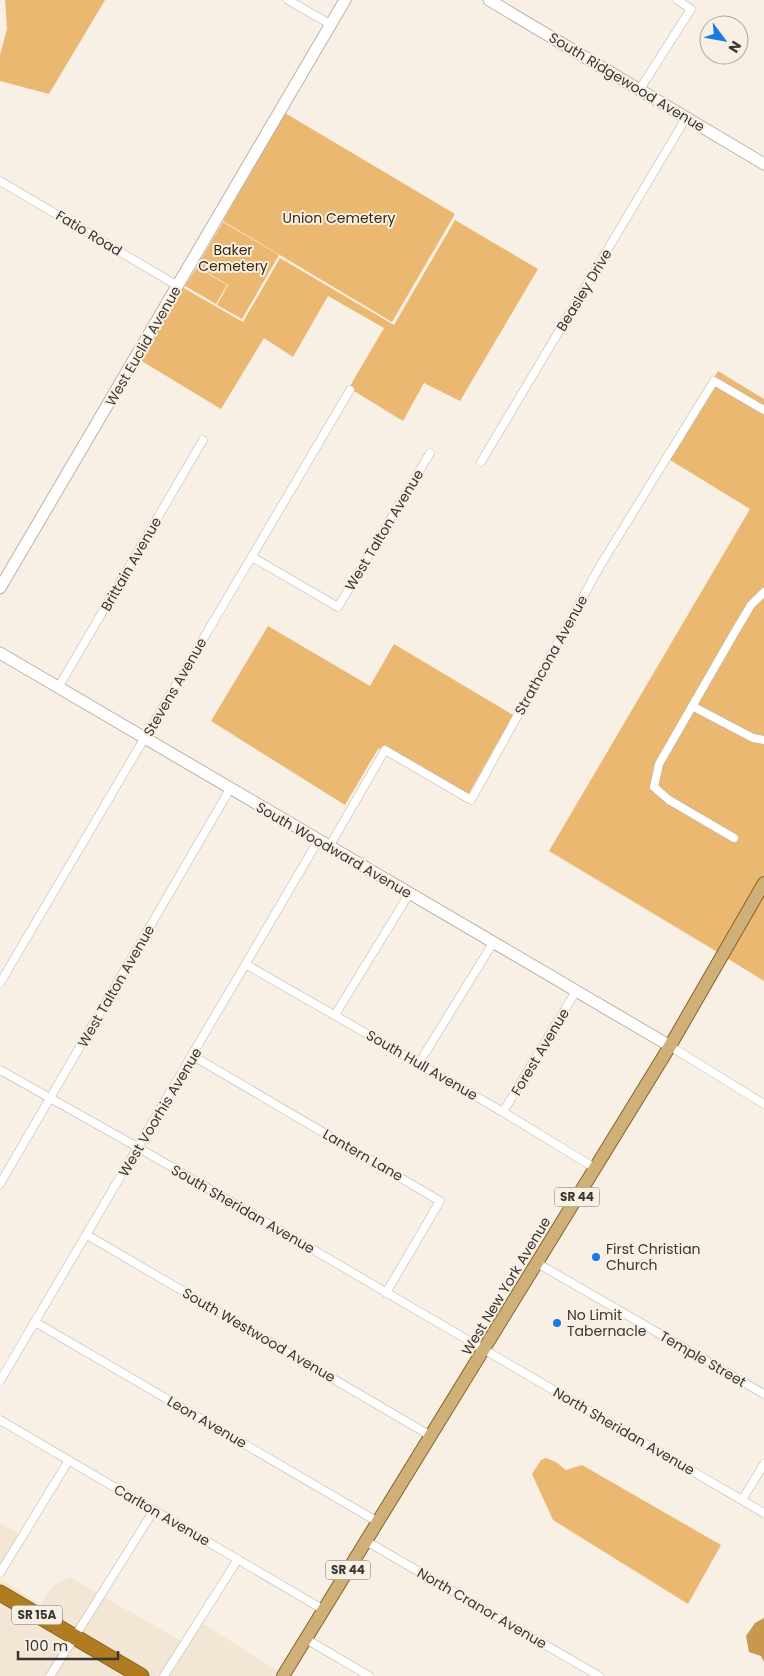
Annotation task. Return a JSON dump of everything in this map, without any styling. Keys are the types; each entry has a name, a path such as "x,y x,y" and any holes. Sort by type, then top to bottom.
{"highway":[{"name":"SR 15A","path":"0,1593 141,1676"}],"main road":[{"name":"West New York Avenue","path":"284,1676 670,1046 764,883"}],"street":[{"path":"288,0 330,24"},
{"name":"West Euclid Avenue","path":"0,588 345,0"},
{"name":"South Ridgewood Avenue","path":"489,0 764,164"},
{"path":"640,89 692,9 677,0"},
{"name":"Beasley Drive","path":"482,462 686,118"},
{"name":"Fatio Road","path":"0,180 178,286"},
{"name":"Strathcona Avenue","path":"324,844 385,750 471,800 600,566 714,381 764,410"},
{"name":"Stevens Avenue","path":"0,984 350,390"},
{"name":"Brittain Avenue","path":"58,688 202,440"},
{"name":"West Talton Avenue","path":"252,557 338,607 430,453"},
{"path":"734,838 669,800 654,788 659,764 751,605 764,592"},
{"name":"South Woodward Avenue","path":"0,653 670,1046"},
{"path":"692,706 753,738 764,740"},
{"name":"West Talton Avenue","path":"0,1184 230,789"},
{"name":"West Voorhis Avenue","path":"0,1381 246,965 324,844"},
{"path":"335,1015 409,894"},
{"path":"419,1063 493,943"},
{"name":"South Hull Avenue","path":"246,965 419,1063 595,1168"},
{"name":"Forest Avenue","path":"503,1112 576,991"},
{"path":"670,1046 764,1104"},
{"name":"Lantern Lane","path":"193,1056 440,1201 386,1293"},
{"name":"South Sheridan Avenue","path":"0,1070 139,1148 485,1349"},
{"name":"South Westwood Avenue","path":"87,1235 431,1436"},
{"name":"Temple Street","path":"537,1263 764,1394"},
{"name":"Leon Avenue","path":"35,1322 378,1522"},
{"name":"North Sheridan Avenue","path":"485,1349 764,1513"},
{"name":"Carlton Avenue","path":"0,1420 324,1610"},
{"path":"0,1573 69,1460"},
{"path":"742,1500 764,1464"},
{"path":"50,1676 154,1510"},
{"name":"North Cranor Avenue","path":"366,1541 598,1676"},
{"path":"164,1676 238,1560"},
{"path":"306,1639 369,1676"}],"shaded area":[{"path":"0,1523 19,1534 0,1565"},
{"path":"70,1577 97,1593 73,1632 0,1589 1,1580 40,1604 53,1586"},
{"path":"0,1597 69,1638 45,1676 0,1676"},
{"path":"104,1597 181,1641 159,1676 148,1676 79,1636"},
{"path":"764,1618 764,1662 761,1656 749,1652 746,1636 755,1623"},
{"path":"202,1623 281,1673 279,1676 168,1676"},
{"path":"76,1641 134,1676 54,1676"}],"green space":[{"path":"5,0 105,0 49,94 0,81 0,55 7,29"},
{"name":"Union Cemetery","path":"285,113 455,214 392,322 223,221"},
{"path":"455,220 538,269 460,401 424,383 403,421 354,391 355,389 350,386 384,328 328,296 293,357 264,338 221,409 140,360 182,287 243,322 280,258 394,325"},
{"name":"Baker Cemetery","path":"223,222 279,255 242,319 217,305 228,285 197,266"},
{"path":"197,267 227,285 216,304 185,286"},
{"path":"718,371 764,399 764,406 713,379"},
{"path":"716,386 764,414 764,875 719,953 549,851 750,509 670,460"},
{"path":"268,626 370,686 394,644 513,715 468,795 386,747 378,749 345,805 211,721"},
{"path":"764,890 764,981 725,957"},
{"path":"546,1458 556,1462 566,1470 582,1465 721,1545 688,1604 553,1520 532,1474 541,1460"}],"place":[{"name":"First Christian Church","path":"596,1257"},
{"name":"No Limit Tabernacle","path":"557,1323"}]}
